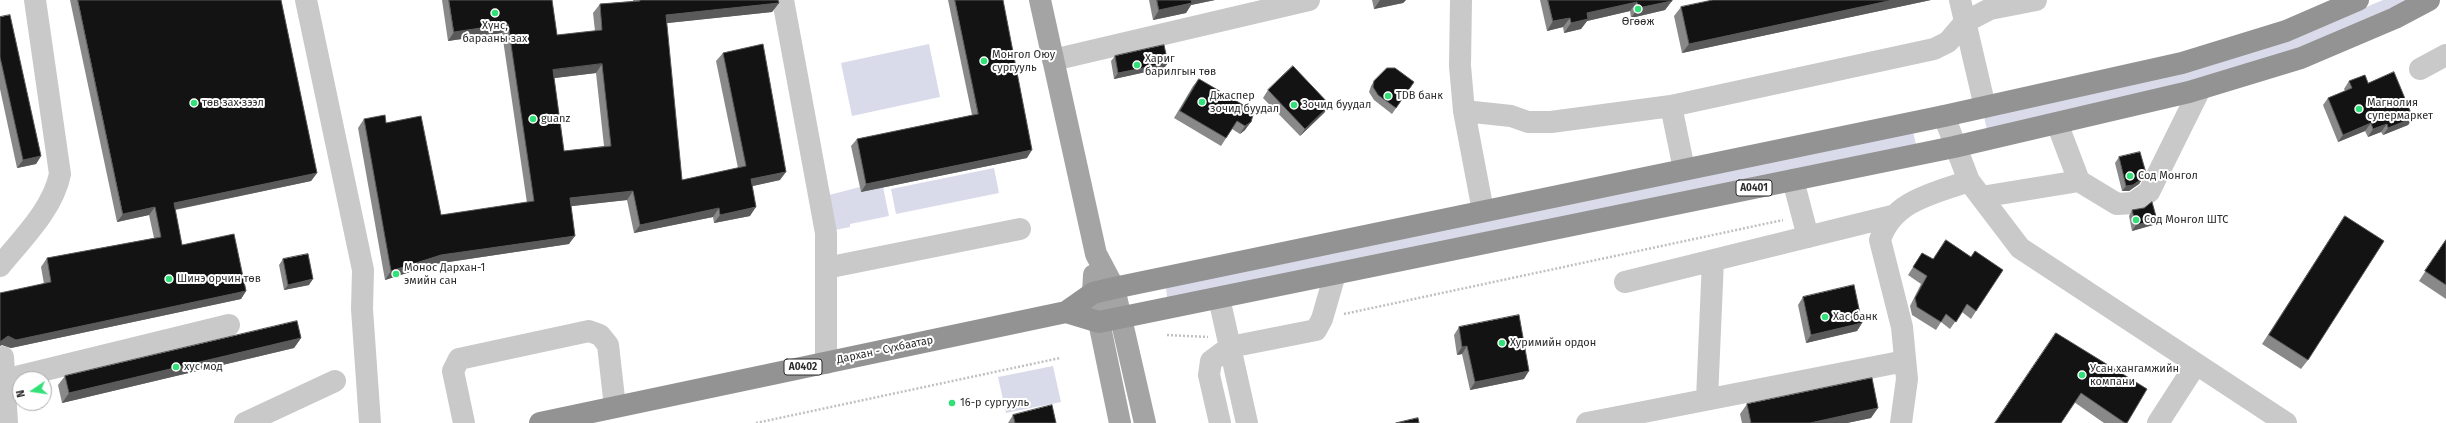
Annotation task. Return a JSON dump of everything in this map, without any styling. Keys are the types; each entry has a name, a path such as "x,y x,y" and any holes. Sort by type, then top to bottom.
{"highway":[{"path":"1066,312 1093,293 1114,288 1944,116 2182,63 2286,30 2358,0"},
{"name":"A0401","path":"1066,312 1099,322 1121,318 1954,147 2200,89 2301,58 2395,18 2429,0"},
{"name":"Дархан - Сүхбаатар","path":"540,423 1066,312"}],"main road":[{"path":"1040,0 1096,254 1114,288 1145,423"},
{"path":"1096,254 1093,293 1120,423"}],"street":[{"path":"0,266 50,202 57,189 60,174 35,0"},
{"path":"306,0 364,270 362,309 370,423"},
{"path":"783,0 826,233 826,363"},
{"path":"1053,60 1309,0"},
{"path":"1461,0 1460,66 1464,111 1483,211"},
{"path":"1960,0 1985,107"},
{"path":"1464,111 1511,116 1528,122 1551,122 1671,106 1934,49 1948,42 1965,22 1990,9 2036,0"},
{"path":"2420,69 2446,55"},
{"path":"1901,423 1907,379 1902,327 1880,240 1884,228 1892,216 1915,199 1975,189 2079,181 2117,204 2133,203 2142,199 2149,192 2200,89"},
{"path":"1671,106 1684,169"},
{"path":"1944,116 1954,147 1975,189 2020,248 2286,423"},
{"path":"2057,123 2079,181"},
{"path":"1793,180 1808,237"},
{"path":"1625,282 1892,216"},
{"path":"826,268 1020,229"},
{"path":"1707,399 1713,260"},
{"path":"1220,423 1209,375 1211,361 1229,343 1316,330 1322,319 1335,274"},
{"path":"1219,298 1247,423"},
{"path":"3,393 229,325"},
{"path":"464,423 453,371 459,359 589,331 600,335 608,345 615,407"},
{"path":"3,357 3,393 7,423"},
{"path":"1587,423 1905,361"},
{"path":"2158,423 2196,364"},
{"path":"245,423 335,381"}],"path":[{"path":"1322,319 1802,216"},
{"path":"1167,335 1229,343"},
{"path":"756,423 1060,358"}],"shaded area":[{"path":"2383,0 2410,0 2290,51 2186,84 1987,130 1984,116 2289,39"},
{"path":"929,44 940,97 852,116 841,63"},
{"path":"1913,132 1916,144 1167,298 1166,287"},
{"path":"994,168 999,193 896,214 891,189"},
{"path":"860,187 861,192 883,187 889,216 850,224 850,227 835,230 829,195"},
{"path":"1053,366 1061,402 1006,413 998,377"}],"building":[{"name":"төв зах зээл","path":"78,0 281,0 317,173 174,203 182,245 234,234 246,291 16,340 8,336 0,342 0,293 51,282 47,258 161,237 155,207 123,214"},
{"path":"449,0 552,0 557,35 602,30 600,4 640,0 778,0 779,3 666,15 682,180 746,166 723,53 763,44 786,172 751,179 756,207 720,215 719,208 640,225 633,191 570,198 575,236 441,255 391,271 364,119 385,115 386,123 421,116 441,215 534,201 508,24 454,32","holes":["602,64 611,146 564,151 553,70"]},
{"name":"Монгол Оюу сургууль","path":"955,0 1003,0 1032,150 866,184 857,139 978,114"},
{"path":"1157,0 1191,0 1192,3 1159,10"},
{"path":"1548,0 1672,1 1638,8 1637,2 1587,13 1588,19 1571,23 1570,18 1553,21"},
{"path":"1713,0 1893,0 1689,44 1681,7"},
{"path":"10,15 41,156 23,160 0,57 0,17"},
{"name":"Хариг барилгын төв","path":"1164,45 1168,63 1118,73 1115,56"},
{"name":"Зочид буудал","path":"1293,66 1330,105 1305,129 1268,90"},
{"name":"TDB банк","path":"1387,68 1395,68 1414,82 1396,108 1378,95 1373,87 1374,81"},
{"path":"2394,72 2413,118 2388,128 2387,124 2373,129 2371,123 2343,135 2328,98 2352,88 2349,81 2365,75 2368,83"},
{"name":"Джаспер зочид буудал","path":"1199,79 1250,109 1253,115 1251,122 1245,126 1237,121 1226,138 1180,111"},
{"path":"2140,152 2146,173 2143,178 2133,185 2126,186 2119,157"},
{"path":"2152,202 2157,220 2136,225 2132,210 2144,208"},
{"path":"2345,216 2384,241 2308,360 2269,335"},
{"path":"1946,240 1971,257 1975,251 2003,270 1976,311 1967,304 1956,322 1946,314 1941,322 1917,307 1915,298 1927,276 1913,267 1922,253 1933,259"},
{"path":"2446,240 2446,285 2425,271"},
{"path":"308,254 313,279 288,285 283,259"},
{"path":"1854,285 1862,323 1811,335 1803,297"},
{"path":"1519,315 1529,371 1475,382 1467,346 1462,347 1459,327"},
{"path":"297,321 301,338 69,393 65,376"},
{"path":"2056,333 2147,389 2127,423 2081,393 2061,423 1995,423"},
{"path":"1872,378 1878,408 1810,423 1751,423 1747,404"},
{"path":"1052,405 1056,423 1015,423 1013,415"},
{"path":"1418,418 1419,423 1396,423"}],"place":[{"name":"Өгөөж","path":"1638,9"},
{"name":"Хүнс, барааны зах","path":"495,13"},
{"name":"Монгол Оюу сургууль","path":"984,61"},
{"name":"Хариг барилгын төв","path":"1137,65"},
{"name":"TDB банк","path":"1388,96"},
{"name":"Джаспер зочид буудал","path":"1202,102"},
{"name":"төв зах зээл","path":"194,103"},
{"name":"Зочид буудал","path":"1294,105"},
{"name":"Магнолия супермаркет","path":"2359,109"},
{"name":"guanz","path":"533,119"},
{"name":"Сод Монгол","path":"2130,176"},
{"name":"Сод Монгол ШТС","path":"2136,220"},
{"name":"Монос Дархан-1 эмийн сан","path":"396,274"},
{"name":"Шинэ орчин төв","path":"169,279"},
{"name":"Хас банк","path":"1825,317"},
{"name":"Хуримийн ордон","path":"1502,343"},
{"name":"хус мод","path":"176,367"},
{"name":"Усан хангамжийн компани","path":"2082,375"},
{"name":"16-р сургууль","path":"952,403"}]}
